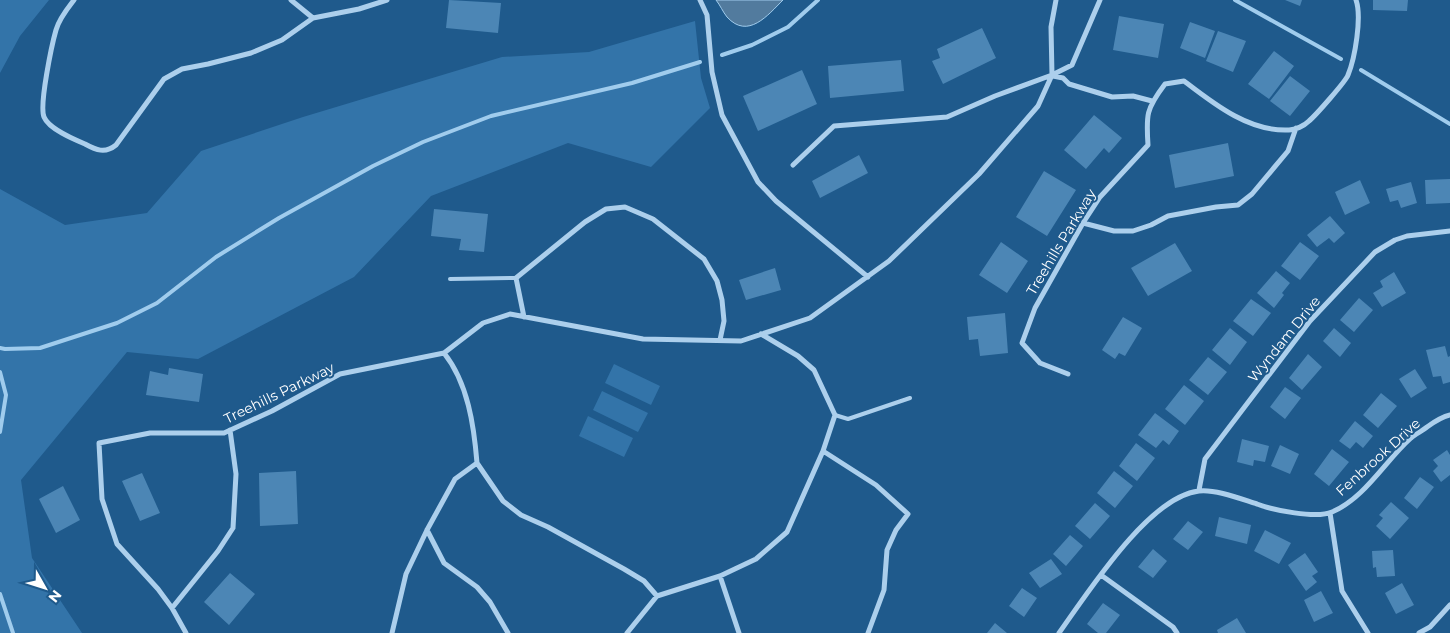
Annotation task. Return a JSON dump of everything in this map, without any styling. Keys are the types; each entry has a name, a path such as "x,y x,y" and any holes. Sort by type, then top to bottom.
{"street":[{"path":"74,0 65,11 56,29 43,100 43,115 48,122 66,135 96,150 103,151 111,149 116,145 164,78 182,69 251,52 282,40 313,18 359,10 387,0"},
{"path":"291,0 313,18"},
{"path":"700,0 707,15 712,72 722,115 758,182 776,201 868,277"},
{"name":"Treehills Parkway","path":"186,633 172,608 158,589 117,544 102,499 98,443 150,433 224,433 272,411 340,374 444,353 483,323 510,314 643,339 741,341 810,318 890,261 979,174 1038,106 1052,76 1051,27 1056,0"},
{"path":"793,165 834,126 947,117 995,96 1052,76 1072,65 1100,0"},
{"path":"1052,76 1063,78 1069,84 1112,97 1133,96 1152,101 1165,84 1184,81 1216,106 1252,124 1271,130 1291,130 1308,122 1348,77 1357,42 1356,0"},
{"name":"Treehills Parkway","path":"1068,374 1040,363 1022,344 1036,308 1100,196 1148,145 1146,121 1152,101"},
{"path":"1083,223 1114,231 1133,232 1151,226 1168,216 1238,205 1252,194 1288,151 1296,128"},
{"path":"524,317 516,278 585,222 606,209 625,207 653,219 704,259 717,281 722,300 724,320 720,340"},
{"name":"Wyndam Drive","path":"1199,490 1205,459 1310,321 1375,252 1394,240 1408,236 1450,231"},
{"path":"627,633 657,596 720,576 756,559 787,532 823,450 835,415 814,370 798,356 761,334"},
{"path":"444,353 454,365 464,390 475,435 478,463 503,501 521,515 589,549 644,581 657,596"},
{"name":"Fenbrook Drive","path":"1058,633 1101,575 1145,521 1173,499 1199,490 1228,494 1262,506 1300,514 1330,513 1355,498 1412,438 1436,421 1450,415"},
{"path":"172,608 218,551 233,528 236,474 230,430"},
{"path":"823,450 876,485 908,514 896,530 886,550 884,590 868,633"},
{"path":"392,633 406,574 427,530 455,479 478,463"},
{"path":"1330,513 1342,590 1368,633"},
{"path":"427,530 444,563 477,586 490,602 508,633"},
{"path":"1101,575 1173,626 1177,633"},
{"path":"720,576 739,633"},
{"path":"1419,633 1430,627 1450,605"}],"lane":[{"path":"450,279 516,278"},
{"path":"835,415 848,419 910,398"}],"shaded area":[{"path":"0,0 49,0 20,36 0,73"},
{"path":"716,0 783,0 757,23 750,26 742,26 727,17"},
{"path":"695,21 701,78 710,108 651,167 568,143 431,196 354,277 198,359 127,352 21,480 32,558 82,633 0,633 0,189 65,225 147,213 201,151 303,117 502,57 589,52"},
{"path":"614,364 660,386 651,405 605,383"},
{"path":"602,391 648,413 638,432 593,410"},
{"path":"588,416 633,438 624,457 579,436"}],"building":[{"path":"449,0 501,3 498,33 446,28"},
{"path":"1285,0 1302,0 1300,6"},
{"path":"1373,0 1408,0 1407,11 1373,10"},
{"path":"1119,16 1164,24 1158,58 1113,50"},
{"path":"1190,22 1215,31 1205,58 1180,48"},
{"path":"982,28 996,58 943,84 932,61 940,58 937,49"},
{"path":"1218,31 1246,41 1233,72 1206,61"},
{"path":"1274,51 1294,66 1269,99 1248,84"},
{"path":"901,60 904,91 830,98 828,66"},
{"path":"802,70 817,104 758,131 743,96"},
{"path":"1290,76 1310,91 1290,116 1270,101"},
{"path":"1094,115 1122,138 1109,153 1104,148 1086,169 1064,150"},
{"path":"1228,143 1234,176 1175,188 1169,155"},
{"path":"859,155 868,173 820,198 812,181"},
{"path":"1044,171 1076,190 1047,236 1016,217"},
{"path":"1450,179 1450,203 1426,204 1425,180"},
{"path":"1360,180 1370,203 1345,215 1335,192"},
{"path":"1411,182 1417,203 1401,208 1398,200 1390,202 1386,189"},
{"path":"434,209 488,214 484,252 459,250 461,239 431,236"},
{"path":"1330,216 1345,233 1334,243 1329,238 1317,247 1307,235"},
{"path":"1001,242 1028,261 1007,293 979,275"},
{"path":"1300,242 1319,256 1300,280 1281,266"},
{"path":"1175,243 1192,271 1148,296 1131,268"},
{"path":"775,268 781,290 746,300 739,280"},
{"path":"1276,271 1290,283 1274,308 1257,293"},
{"path":"1394,272 1406,293 1382,307 1373,293 1383,287 1380,281"},
{"path":"1359,298 1373,310 1354,332 1340,320"},
{"path":"1251,299 1271,313 1253,336 1233,321"},
{"path":"1005,313 1008,353 980,356 978,339 969,340 967,317"},
{"path":"1123,317 1142,328 1125,356 1119,353 1115,359 1102,350"},
{"path":"1230,328 1247,342 1230,365 1212,350"},
{"path":"1334,328 1351,343 1340,357 1323,341"},
{"path":"1445,346 1448,357 1450,356 1450,382 1443,384 1441,376 1433,377 1426,350"},
{"path":"1308,354 1322,367 1302,390 1289,378"},
{"path":"1208,357 1227,372 1208,395 1189,380"},
{"path":"169,368 203,374 199,402 146,395 150,371 168,375"},
{"path":"1415,369 1427,388 1411,398 1399,379"},
{"path":"1184,385 1204,401 1185,425 1165,409"},
{"path":"1285,387 1301,398 1285,419 1270,407"},
{"path":"1381,393 1397,406 1378,428 1363,415"},
{"path":"1155,413 1179,431 1169,445 1163,440 1156,448 1138,435"},
{"path":"1355,421 1373,436 1363,448 1356,442 1350,449 1339,441"},
{"path":"1242,439 1269,446 1265,462 1254,460 1253,466 1237,462"},
{"path":"1136,443 1155,458 1137,481 1119,466"},
{"path":"1280,445 1299,454 1290,474 1271,466"},
{"path":"1332,449 1349,462 1329,486 1314,474"},
{"path":"1447,450 1450,455 1450,475 1441,482 1433,471 1438,466 1433,460"},
{"path":"296,471 298,524 260,526 259,473"},
{"path":"1114,471 1133,486 1115,508 1097,493"},
{"path":"142,473 160,513 140,521 122,481"},
{"path":"1420,477 1434,487 1417,509 1404,498"},
{"path":"63,486 80,520 56,533 39,499"},
{"path":"1391,502 1409,518 1390,539 1376,526 1383,518 1379,515"},
{"path":"1095,503 1110,516 1090,539 1075,526"},
{"path":"1219,517 1251,525 1247,544 1215,536"},
{"path":"1188,521 1203,532 1188,550 1173,539"},
{"path":"1265,530 1291,543 1279,564 1254,551"},
{"path":"1070,535 1083,546 1066,566 1053,554"},
{"path":"1153,549 1167,561 1153,578 1138,567"},
{"path":"1393,550 1395,576 1377,577 1376,567 1373,568 1372,551"},
{"path":"1305,553 1318,572 1312,576 1317,582 1306,591 1288,565"},
{"path":"1051,559 1062,574 1040,588 1029,573"},
{"path":"230,573 255,594 229,625 204,602"},
{"path":"1402,583 1414,605 1396,614 1385,593"},
{"path":"1022,588 1037,598 1024,617 1009,606"},
{"path":"1321,591 1333,613 1314,622 1304,600"},
{"path":"1103,603 1120,615 1106,633 1098,633 1087,624"},
{"path":"1237,618 1246,633 1218,633 1217,630"},
{"path":"995,623 1007,633 987,633"}],"waterway":[{"path":"722,55 752,45 788,27 818,0"},
{"path":"1235,0 1341,59"},
{"path":"0,348 40,348 117,323 157,303 216,257 279,218 373,166 423,142 491,116 632,83 700,62"},
{"path":"1361,70 1450,124"},
{"path":"0,372 6,395 0,432"},
{"path":"0,594 13,633"}]}
